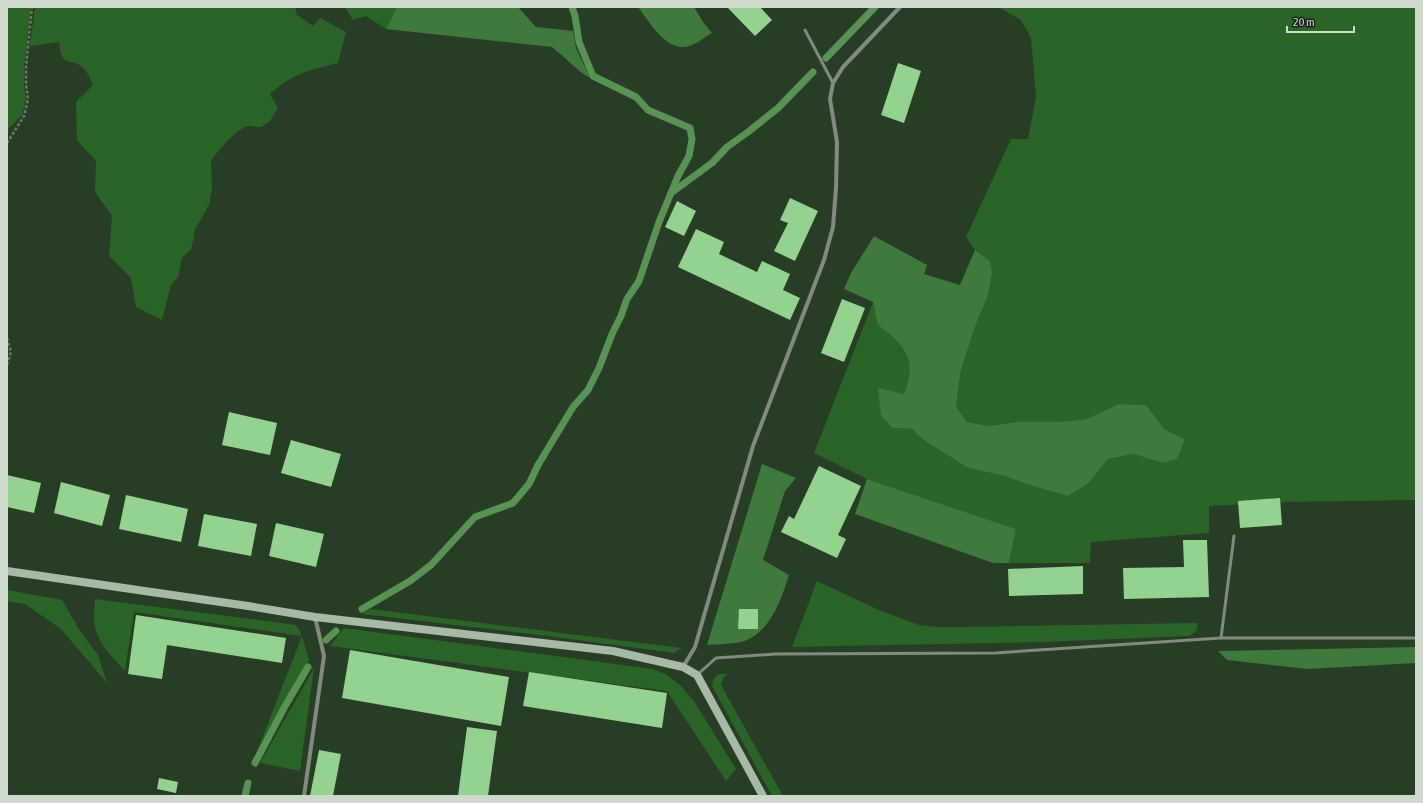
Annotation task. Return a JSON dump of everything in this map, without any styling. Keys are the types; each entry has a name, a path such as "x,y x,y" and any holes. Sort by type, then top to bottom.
{"main road":[{"path":"7,571 315,617 613,651 683,667 697,675 763,796"}],"street":[{"path":"683,667 695,647 753,446 824,260 833,227 837,142 830,99 833,83 843,67 900,7"},
{"path":"304,796 324,656 315,617"}],"lane":[{"path":"805,30 833,83"},
{"path":"1221,638 1234,536"},
{"path":"697,675 716,658 776,654 995,653 1221,638 1416,638"}],"path":[{"path":"7,143 24,116 28,99 26,66 32,7"},
{"path":"7,338 11,352 7,365"}],"green space":[{"path":"7,7 31,7 24,67 26,99 22,115 7,130"},
{"path":"35,7 295,7 297,15 313,26 320,18 346,32 338,63 294,77 278,87 270,94 278,108 270,121 261,127 249,126 239,130 228,140 211,160 212,188 209,205 194,231 191,249 182,258 178,277 171,285 162,320 136,307 131,278 109,256 112,216 95,192 96,161 77,140 76,102 93,85 84,69 75,63 65,60 60,51 59,42 30,46"},
{"path":"345,7 397,7 386,29 366,16 353,20"},
{"path":"397,7 518,7 536,27 573,31 576,48 590,78 552,47 386,29"},
{"path":"638,7 694,7 712,33 694,44 685,47 677,46 662,37 655,30"},
{"path":"998,7 1416,7 1416,500 1285,502 1209,506 1209,533 1091,542 1090,563 1009,563 1016,529 867,479 814,453 873,302 878,324 903,348 909,361 909,375 904,394 878,389 893,428 912,429 922,439 968,468 1005,476 1029,485 1068,496 1088,484 1108,459 1134,454 1162,463 1185,439 1164,429 1145,405 1119,404 1086,419 1061,422 1016,422 989,426 967,422 956,406 961,370 976,324 990,261 975,250 966,237 1011,139 1028,139 1036,97 1031,38 1021,20"},
{"path":"874,236 927,265 924,274 960,285 975,250 990,261 992,273 988,295 976,324 961,370 956,406 967,422 989,426 1016,422 1061,422 1086,419 1119,404 1146,405 1164,429 1185,439 1177,459 1162,463 1134,454 1108,459 1088,484 1068,496 1029,485 1005,476 968,468 922,439 912,429 893,428 881,416 878,388 904,394 909,375 909,361 897,341 878,324 873,302 844,289 851,273"},
{"path":"762,464 796,478 785,491 763,560 789,575 773,615 760,632 741,642 707,645"},
{"path":"867,479 1016,529 1009,563 993,563 855,514"},
{"path":"817,581 881,611 919,625 961,627 1197,623 1197,629 1189,636 1044,642 792,647"},
{"path":"7,590 62,600 80,631 98,655 107,683 61,629 25,604 7,601"},
{"path":"95,599 296,625 302,636 134,612 125,671 105,648 95,629"},
{"path":"370,609 681,648 674,653 540,635 362,614"},
{"path":"344,628 653,669 665,674 680,685 694,701 736,769 726,781 667,691 330,646"},
{"path":"302,636 309,660 252,764"},
{"path":"1416,647 1416,663 1307,669 1227,660 1218,651"},
{"path":"314,668 300,771 260,763"},
{"path":"720,674 728,674 723,678 721,685 783,796 772,796 712,686 714,678"}],"building":[{"path":"727,7 760,7 772,20 755,36"},
{"path":"898,63 921,71 904,123 881,115"},
{"path":"790,198 818,211 795,261 774,251 788,223 780,220"},
{"path":"677,201 696,211 684,236 665,227"},
{"path":"696,229 724,242 719,254 757,272 762,261 790,274 783,290 800,298 790,320 678,267"},
{"path":"842,299 865,308 844,362 821,353"},
{"path":"229,412 277,423 270,455 222,445"},
{"path":"291,440 341,454 331,487 281,473"},
{"path":"819,466 861,486 838,535 846,539 837,558 781,532 789,516 794,519"},
{"path":"7,475 41,483 34,513 7,507"},
{"path":"61,482 110,495 102,526 54,513"},
{"path":"126,495 188,509 181,542 119,529"},
{"path":"1280,498 1282,525 1240,528 1238,501"},
{"path":"204,514 257,524 251,556 198,546"},
{"path":"276,523 324,534 316,567 269,556"},
{"path":"1183,540 1207,540 1209,597 1124,599 1123,568 1184,567"},
{"path":"1083,566 1083,594 1009,596 1008,569"},
{"path":"739,609 758,609 758,629 738,629"},
{"path":"136,615 286,638 282,663 167,645 162,679 128,674"},
{"path":"350,650 509,677 501,726 342,698"},
{"path":"529,672 667,693 662,728 523,706"},
{"path":"467,727 497,731 488,796 458,796"},
{"path":"319,750 341,754 333,796 310,796"},
{"path":"159,778 178,782 176,793 157,789"}],"waterway":[{"path":"362,609 410,581 431,565 475,517 513,503 529,484 538,465 573,407 588,390 599,368 627,299 639,281 659,222 678,176 689,156 692,139 690,128 648,110 636,97 593,76 579,42 572,7"},
{"path":"826,58 875,7"},
{"path":"671,193 712,163 727,147 778,108 813,72"},
{"path":"326,640 336,631"},
{"path":"255,763 308,667"},
{"path":"245,796 248,783"}]}
